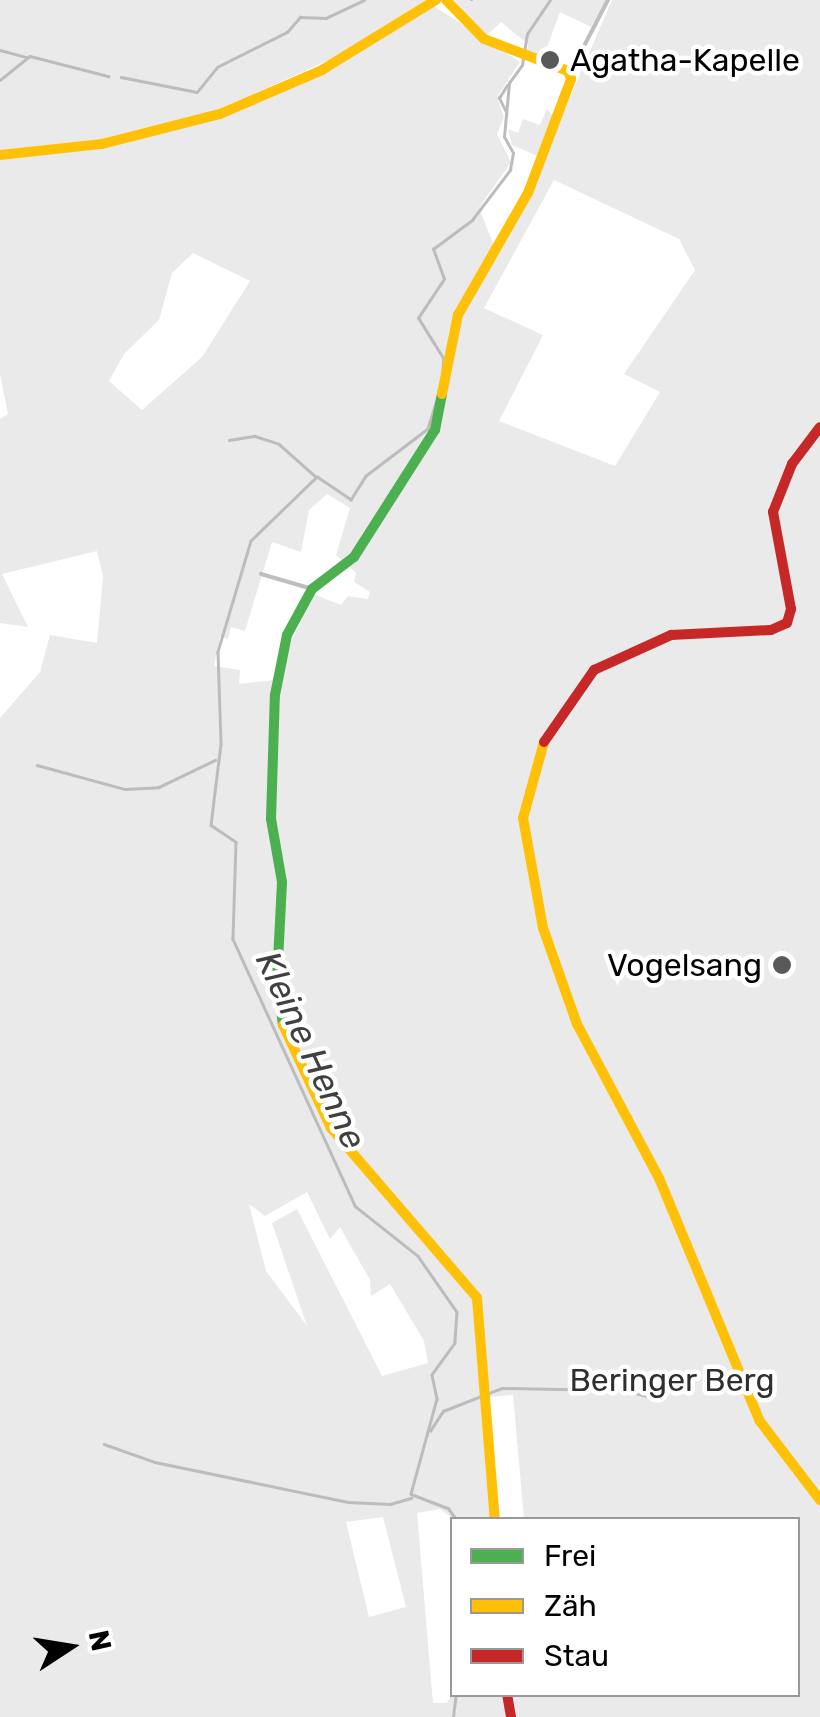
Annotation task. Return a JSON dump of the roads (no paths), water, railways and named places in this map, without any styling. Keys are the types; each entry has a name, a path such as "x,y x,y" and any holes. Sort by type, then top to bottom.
{"street":[{"path":"0,154 102,144 220,114 322,70 436,0"},
{"path":"446,0 499,48 569,72"},
{"path":"495,1517 477,1298 327,1122 279,1010 282,888 271,818 275,696 287,635 312,589 352,559 431,437 447,389 458,315 528,193 569,72 608,0"},
{"path":"820,427 792,464 773,512 790,620 771,630 671,635 589,674 547,730 524,818 543,928 577,1024 659,1178 759,1420 820,1500"},
{"path":"262,574 312,589"}],"waterway":[{"path":"121,77 197,92 217,67 287,32 300,17 326,18 364,0"},
{"name":"Kleine Henne","path":"442,380 443,358 418,318 444,279 433,249 472,220 510,170 513,153 504,137 509,83 522,65 527,34 550,0"},
{"path":"0,50 26,57"},
{"path":"0,80 30,56 108,76"},
{"name":"Kleine Henne","path":"506,112 499,98 507,85"},
{"name":"Kleine Henne","path":"439,393 428,429 366,476 351,500 317,477 251,541 218,652 221,744 211,825 236,842 233,939 355,1206 418,1256 457,1312 455,1343 432,1375 437,1399 411,1494 448,1508 455,1517"},
{"path":"229,440 255,436 279,444 315,476"},
{"path":"37,765 125,789 159,787 215,760"},
{"path":"430,1431 443,1411 502,1388 612,1390"},
{"path":"619,1389 650,1397"},
{"path":"104,1444 155,1462 349,1502 390,1504 411,1498"},
{"name":"Kleine Henne","path":"453,1717 456,1697"}],"place":[{"name":"Agatha-Kapelle","path":"550,60"},
{"name":"Vogelsang","path":"782,965"}],"park label":[{"name":"Beringer Berg","path":"672,1380"}]}
